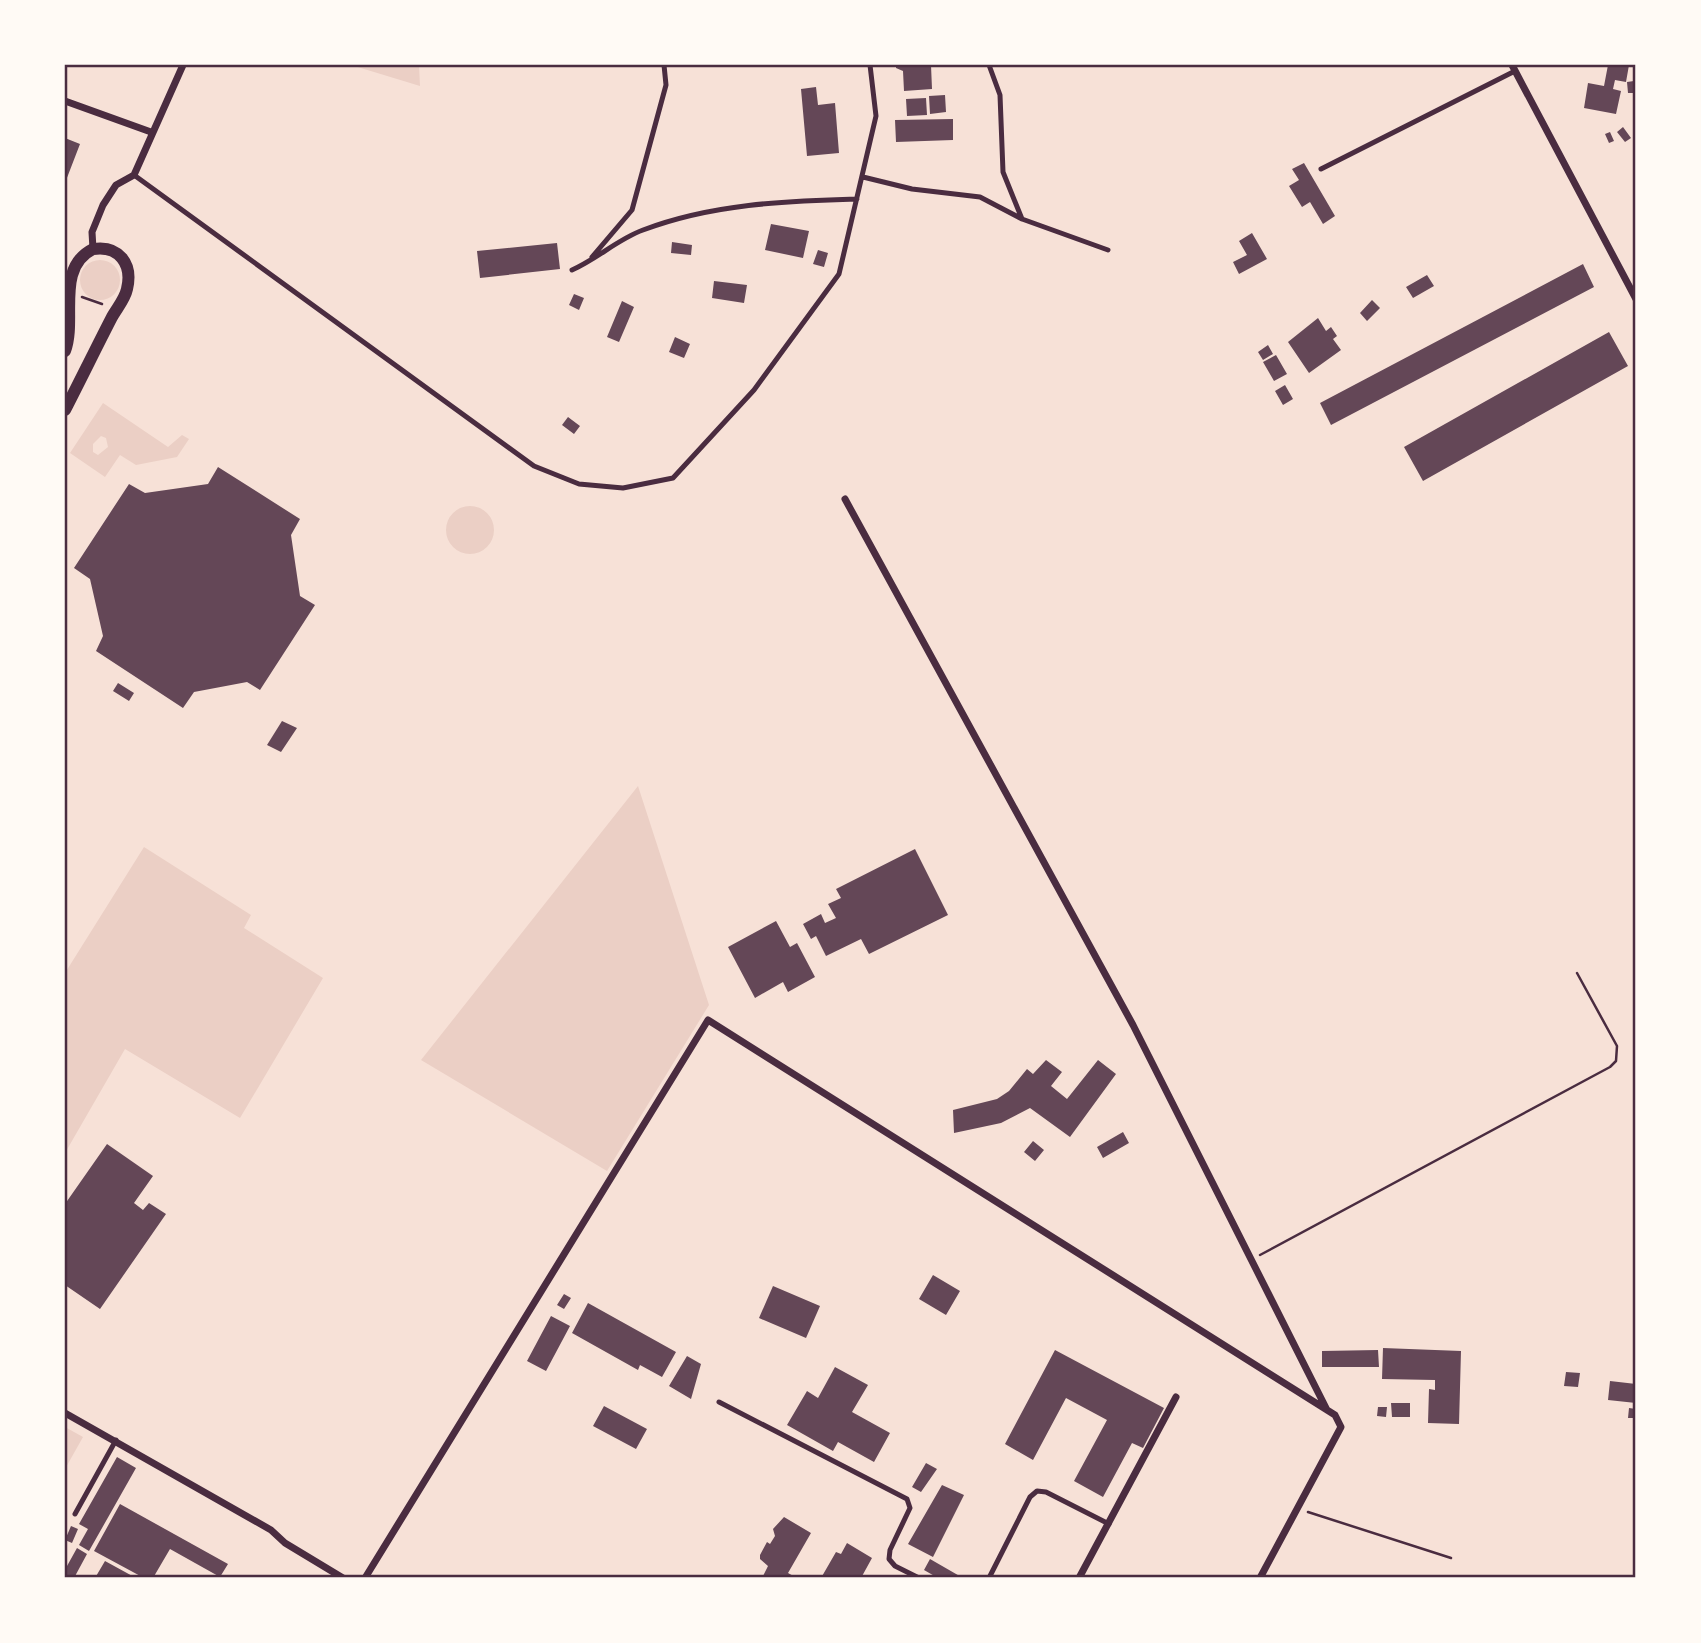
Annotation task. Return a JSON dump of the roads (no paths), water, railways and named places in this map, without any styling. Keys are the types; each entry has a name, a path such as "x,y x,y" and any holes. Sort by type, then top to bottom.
{"street":[{"path":"93,249 92,232 103,205 116,186 134,174 183,65"},
{"path":"1513,68 1636,299"},
{"path":"65,101 151,132"},
{"path":"65,351 70,292 79,259 93,249 109,248 123,258 129,273 128,288 65,410"},
{"path":"845,499 1133,1024 1327,1410"},
{"path":"365,1578 708,1020 1338,1418 1340,1427 1295,1508 1261,1578"},
{"path":"1079,1578 1176,1397"},
{"path":"65,1413 271,1530 285,1543 343,1578"}],"lane":[{"path":"588,262 632,209 666,85 664,65"},
{"path":"134,174 534,466 579,484 623,488 673,478 754,390 839,274 876,116 870,65"},
{"path":"989,65 1000,95 1003,172 1022,219"},
{"path":"1321,169 1513,68"},
{"path":"863,177 912,189 981,197 1022,219 1108,250"},
{"path":"572,270 640,231 687,216 742,205 857,199"},
{"path":"719,1402 907,1499 910,1507 890,1550 889,1559 895,1566 919,1578"},
{"path":"75,1514 116,1440"},
{"path":"989,1578 1030,1497 1037,1491 1046,1492 1109,1524"}]}
